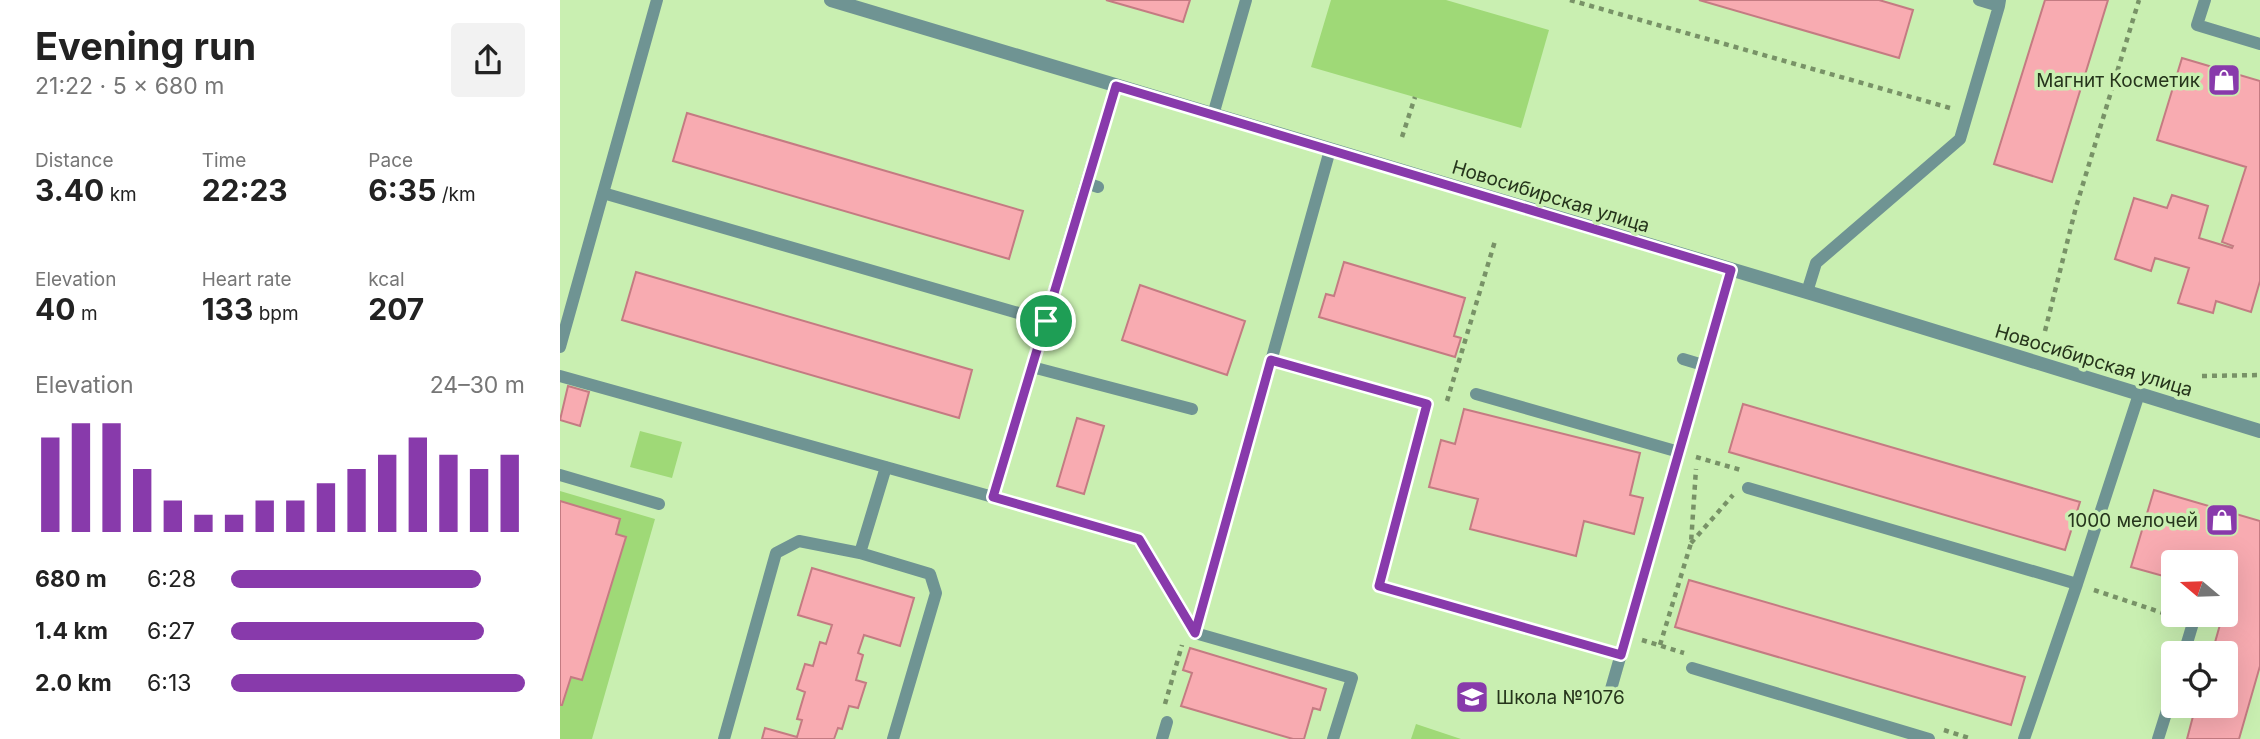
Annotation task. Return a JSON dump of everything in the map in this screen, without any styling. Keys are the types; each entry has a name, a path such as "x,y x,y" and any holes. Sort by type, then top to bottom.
{"street":[{"name":"Новосибирская улица","path":"831,0 1807,292 2260,431"}],"lane":[{"path":"560,347 657,0"},
{"path":"1213,115 1245,0"},
{"path":"1807,292 1816,263 1960,139 1999,3 1979,0"},
{"path":"2205,0 2197,25 2260,44"},
{"path":"560,376 993,497 1046,321 1092,185 1116,86"},
{"path":"1330,150 1195,633 1352,678 1333,739"},
{"path":"603,192 1046,321"},
{"path":"1611,689 1731,270"},
{"path":"1683,359 1703,365"},
{"path":"1271,360 1427,404 1379,586 1621,655"},
{"path":"1032,367 1192,409"},
{"path":"1476,394 1679,452"},
{"path":"2024,739 2139,394"},
{"path":"860,553 886,467"},
{"path":"560,475 659,504"},
{"path":"1748,488 2077,584"},
{"path":"724,739 776,553 799,541 860,553 930,574 936,593 893,739"},
{"path":"1693,662 1931,733"},
{"path":"2158,739 2165,718"},
{"path":"1162,739 1167,722"}],"path":[{"path":"1570,0 1967,113"},
{"path":"2045,331 2076,207 2140,0"},
{"path":"1402,137 1415,97"},
{"path":"1446,406 1495,241"},
{"path":"2202,376 2260,375"},
{"path":"1660,645 1691,543 1696,457"},
{"path":"1691,543 1735,493"},
{"path":"993,497 1139,539 1195,633 1184,640 1163,709 1167,722"},
{"path":"2116,597 2161,612"},
{"path":"1627,635 1660,645 1693,662"},
{"path":"1931,733 1972,739"}],"green space":[{"path":"1331,0 1446,0 1549,30 1521,128 1311,67"},
{"path":"640,431 682,442 672,478 630,467"},
{"path":"560,491 655,519 592,739 560,739"},
{"path":"1416,724 1461,739 1411,739"}],"building":[{"path":"1106,0 1190,0 1183,22"},
{"path":"1699,0 1879,0 1913,10 1899,58"},
{"path":"2045,0 2108,0 2052,182 1994,164"},
{"path":"2182,58 2260,81 2260,281 2251,312 2216,301 2213,313 2178,303 2189,268 2155,258 2151,271 2115,259 2134,198 2167,208 2172,195 2208,206 2199,238 2232,248 2233,246 2222,242 2246,167 2157,140"},
{"path":"687,113 1023,211 1009,259 673,161"},
{"path":"1344,262 1465,298 1454,336 1461,338 1455,357 1319,317 1326,294 1334,296"},
{"path":"636,272 972,370 959,418 622,320"},
{"path":"1140,285 1245,321 1227,375 1122,340"},
{"path":"568,386 589,392 580,426 560,420"},
{"path":"1743,404 2080,502 2065,550 1729,452"},
{"path":"1464,409 1640,453 1630,495 1643,498 1634,534 1584,521 1576,556 1470,529 1478,499 1429,487 1441,440 1455,444"},
{"path":"1077,418 1104,426 1084,494 1057,486"},
{"path":"2154,490 2260,521 2260,666 2239,739 2187,739 2193,718 2238,718 2238,641 2215,641 2219,627 2238,627 2238,550 2161,550 2161,575 2131,567"},
{"path":"560,501 620,519 616,534 626,537 582,680 571,677 562,705 560,705"},
{"path":"812,568 914,598 900,646 864,635 858,653 863,655 856,680 866,683 858,708 849,706 842,729 838,728 834,739 762,739 765,728 797,737 802,720 797,719 805,692 797,689 805,664 813,666 820,642 826,644 832,625 798,615"},
{"path":"1689,580 2025,677 2011,725 1675,627"},
{"path":"1190,648 1326,689 1320,710 1313,708 1304,739 1293,739 1181,706 1192,673 1183,670"}],"place":[{"name":"Магнит Косметик","path":"2224,80"},
{"name":"1000 мелочей","path":"2222,520"},
{"name":"Школа №1076","path":"1472,697"}],"route":[{"path":"1116,86 1731,270 1621,655 1379,586 1427,404 1271,360 1195,633 1139,539 993,497 1046,321 1116,86"}]}
